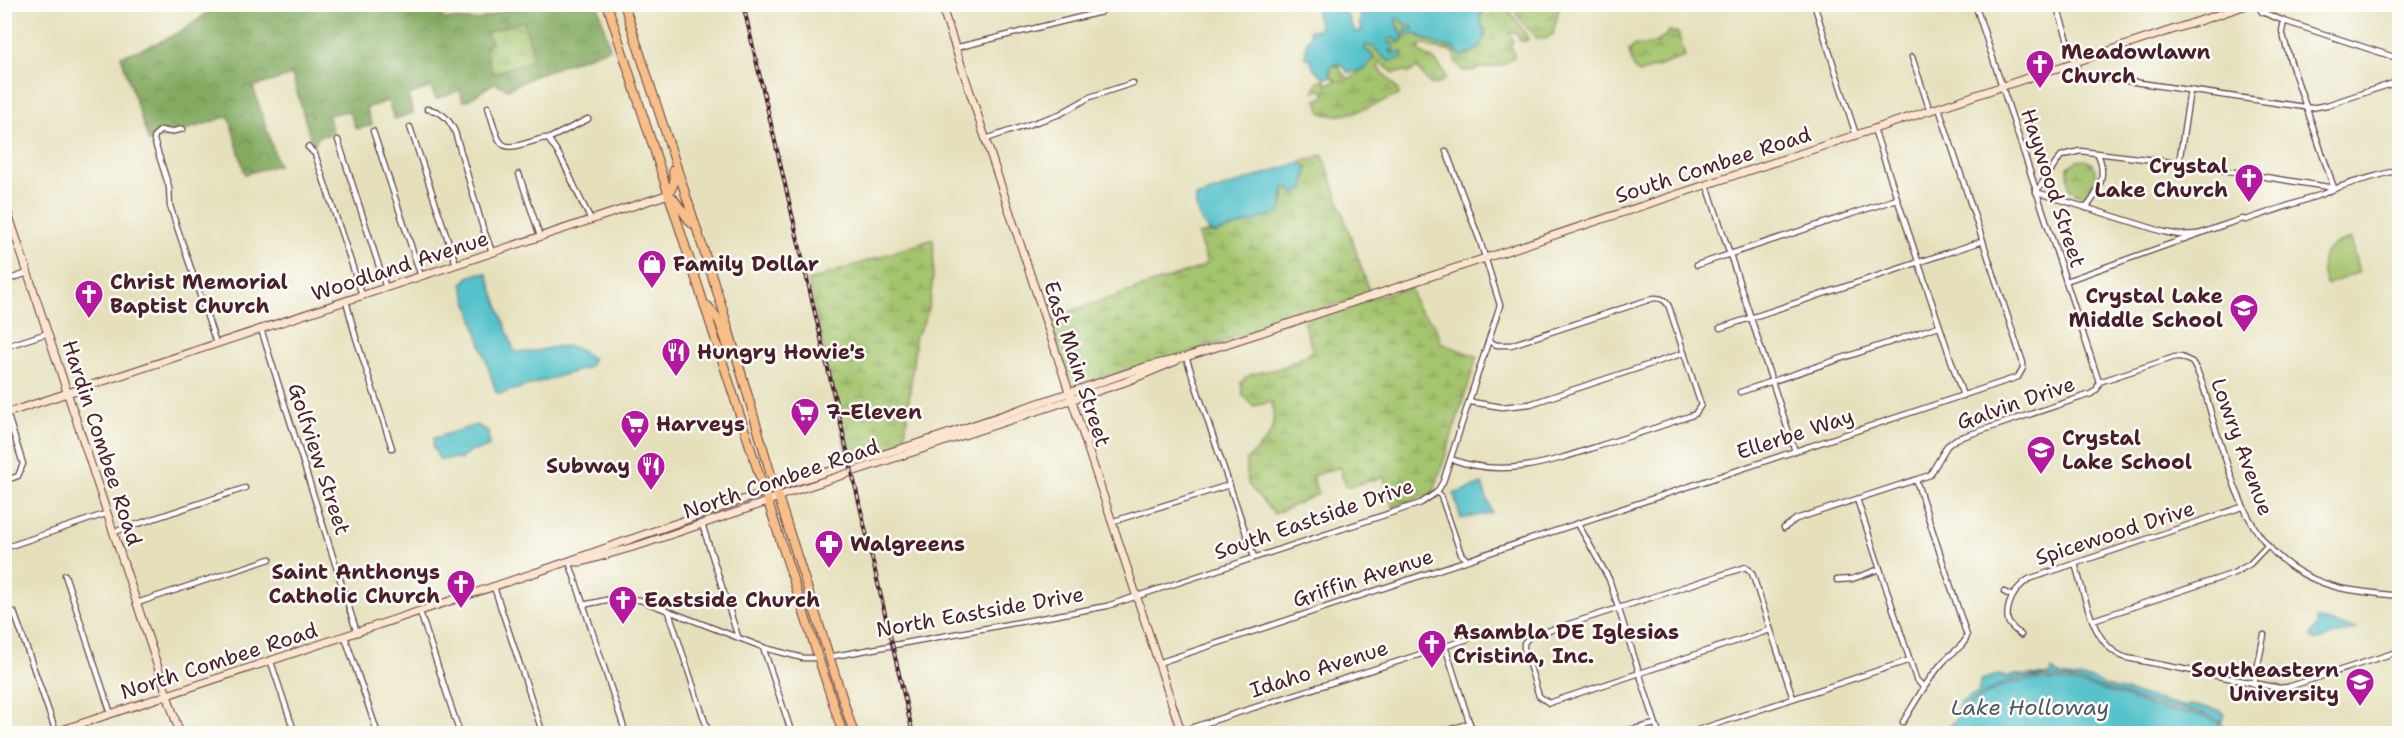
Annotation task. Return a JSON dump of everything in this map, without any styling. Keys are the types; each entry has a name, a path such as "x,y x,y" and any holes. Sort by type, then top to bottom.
{"main road":[{"path":"607,4 843,734"},
{"path":"624,4 737,354 777,492 854,734"},
{"name":"East Main Street","path":"941,4 1181,732"},
{"name":"South Combee Road","path":"1070,396 1163,361 1186,357 2074,63 2233,7 2250,4"},
{"path":"669,194 674,183 671,149"},
{"path":"669,194 683,209 701,243"},
{"name":"Woodland Avenue","path":"6,414 669,194"},
{"name":"Hardin Combee Road","path":"5,203 180,734"},
{"path":"704,300 719,321 728,347 737,354"},
{"name":"North Combee Road","path":"53,733 494,587 765,492 777,492 1070,396"},
{"name":"North Combee Road","path":"569,561 582,562 702,524 768,501 777,492"},
{"path":"819,658 827,666 847,713"}],"street":[{"path":"1814,4 1857,135"},
{"name":"Haywood Street","path":"1975,4 2098,382"},
{"path":"2055,4 2079,74 2306,107 2327,105 2400,81"},
{"path":"2226,4 2233,7"},
{"path":"2257,4 2262,12 2284,21 2400,59"},
{"path":"955,48 1101,12"},
{"path":"2284,21 2282,31 2334,188"},
{"path":"1912,57 1930,111"},
{"path":"986,139 1060,114 1090,97 1133,82"},
{"path":"2179,164 2190,90"},
{"path":"488,107 499,139 505,147 510,148 544,138 548,139 588,119"},
{"path":"1720,328 1983,241 1939,108"},
{"path":"427,109 442,113 450,121 455,132 492,252"},
{"path":"410,127 456,264"},
{"path":"183,129 170,132 161,130 155,135 154,140 169,188 170,206 216,343"},
{"path":"1874,129 1963,396"},
{"path":"373,131 421,276"},
{"path":"548,139 559,152 572,185 591,219"},
{"path":"338,140 386,288"},
{"path":"308,147 315,154 362,296"},
{"name":"South Eastside Drive","path":"1137,597 1421,503 1437,492 1471,402 1500,305 1486,258 1446,151"},
{"path":"2198,234 2180,235 2036,192 2061,156 2079,151 2334,188 2344,187 2400,169"},
{"path":"2085,208 2098,192 2101,183 2102,163 2098,154"},
{"path":"519,174 540,236"},
{"path":"1707,184 1795,451"},
{"path":"2066,281 2198,234 2323,194 2334,188"},
{"path":"1697,265 1898,199"},
{"name":"Ellerbe Way","path":"1578,524 2014,379 2020,373 2023,363 1983,241"},
{"path":"4,281 28,273"},
{"path":"1451,459 1492,469 1508,470 1536,466 1682,419 1695,414 1701,405 1669,307 1663,300 1654,298 1511,345 1497,345 1490,342"},
{"path":"346,301 356,339 392,448"},
{"path":"1740,392 1939,326"},
{"name":"Golfview Street","path":"261,329 357,633"},
{"path":"4,347 48,333"},
{"path":"1471,402 1502,407 1530,404 1684,353"},
{"path":"1186,357 1254,557"},
{"name":"Lowry Avenue","path":"2098,382 2175,357 2187,359 2195,366 2242,507 2267,546 2289,565 2315,580 2341,588 2400,596"},
{"name":"Galvin Drive","path":"1784,528 1796,519 1930,475 1947,446 1956,440 2091,394 2097,389 2098,382"},
{"path":"4,481 18,476 23,464 6,414"},
{"path":"1903,722 1942,663 1966,640 1966,631 1916,480"},
{"path":"1112,522 1229,485"},
{"path":"114,532 245,488"},
{"path":"1437,492 1441,496 1461,554 1466,559"},
{"path":"1857,499 1916,679 1924,688"},
{"name":"Spicewood Drive","path":"2012,596 2029,579 2242,507"},
{"path":"4,548 108,513"},
{"path":"702,524 738,637"},
{"path":"1578,524 1606,572 1659,734"},
{"name":"Griffin Avenue","path":"1158,663 1461,563 1466,559 1578,524"},
{"path":"2093,620 2232,574 2250,564 2267,546"},
{"path":"137,603 270,559"},
{"path":"569,561 626,734"},
{"path":"2075,564 2101,639 2107,647 2120,656 2270,688 2288,687 2400,651"},
{"path":"1770,630 1549,703 1541,699 1524,648 1526,639 1534,635 1743,567 1749,568 1770,630 1793,698"},
{"path":"1837,580 1852,579 1880,569"},
{"path":"65,575 111,714"},
{"path":"494,587 543,734"},
{"path":"2004,592 2012,596 2008,620 2021,635"},
{"name":"North Eastside Drive","path":"829,657 1107,606 1137,597"},
{"path":"583,605 603,600 629,598 640,600 763,647 803,658 819,658"},
{"path":"14,612 53,733"},
{"path":"420,612 460,734"},
{"path":"669,612 709,734"},
{"path":"2254,684 2265,635"},
{"path":"345,637 378,734"},
{"name":"Idaho Avenue","path":"1181,732 1468,639"},
{"path":"1445,646 1473,734"},
{"path":"763,647 792,734"},
{"path":"1686,734 1910,660"},
{"path":"271,662 294,734"},
{"path":"1437,734 1470,723"},
{"path":"1614,734 1656,724"}],"green space":[{"path":"216,4 437,5 444,19 478,20 521,5 598,5 610,48 536,75 508,89 495,83 463,101 460,90 436,99 431,87 408,95 413,113 394,119 388,101 366,108 372,125 356,129 349,111 328,115 333,134 319,136 313,147 292,75 253,87 278,165 245,174 229,116 149,142 121,56 172,36 206,14"},
{"path":"1483,5 1509,5 1511,13 1527,36 1528,40 1523,42 1519,40 1517,33 1509,33 1513,40 1511,45 1514,56 1505,63 1499,66 1463,71 1456,63 1454,52 1432,48 1425,43 1419,48 1420,52 1435,61 1443,70 1446,78 1438,84 1431,85 1417,68 1408,73 1406,71 1394,73 1380,62 1378,67 1393,84 1399,95 1348,114 1329,115 1321,112 1317,100 1325,94 1322,90 1314,91 1317,82 1324,79 1327,84 1337,81 1331,76 1330,66 1340,66 1340,71 1350,79 1373,60 1373,55 1365,49 1366,45 1372,46 1389,61 1402,56 1388,50 1394,48 1394,43 1388,44 1388,39 1394,37 1397,42 1404,37 1395,20 1397,18 1412,26 1411,30 1420,37 1455,48 1457,52 1468,55 1485,38 1486,30 1482,27 1480,15 1483,14"},
{"path":"1514,5 1560,5 1553,34 1545,39 1537,38 1520,19"},
{"path":"523,21 531,45 532,61 492,73 485,46 492,43 486,33"},
{"path":"1669,31 1678,33 1685,57 1639,73 1634,69 1629,51 1635,45 1649,45 1658,41"},
{"path":"1323,155 1370,293 1186,354 1163,359 1071,389 1048,319 1199,268 1207,263 1198,235 1210,232 1214,234 1284,201 1284,187 1304,189 1307,167 1300,162"},
{"path":"2085,160 2093,164 2095,178 2091,190 2084,197 2069,189 2068,167 2077,161"},
{"path":"933,239 934,263 931,291 925,317 914,338 904,445 849,463 808,281"},
{"path":"2350,239 2359,272 2326,285 2322,267 2324,255 2333,246"},
{"path":"1410,286 1417,308 1435,325 1441,343 1477,357 1434,491 1393,507 1384,477 1346,487 1339,467 1312,476 1318,494 1274,514 1248,484 1246,460 1269,436 1273,421 1272,402 1253,406 1243,396 1241,383 1253,374 1282,367 1313,351 1303,321"}],"water":[{"path":"1325,4 1333,6 1340,12 1345,12 1357,33 1362,30 1360,26 1361,5 1483,5 1483,13 1480,15 1482,27 1486,30 1478,48 1461,56 1454,48 1436,44 1416,34 1408,36 1405,32 1407,29 1413,29 1412,26 1397,18 1395,21 1404,37 1399,43 1394,38 1388,39 1388,44 1394,43 1393,51 1388,50 1393,54 1403,52 1402,56 1391,61 1376,49 1366,45 1365,49 1374,57 1365,69 1349,73 1342,65 1335,64 1329,68 1331,77 1325,78 1313,68 1311,59 1305,57 1307,41 1311,36 1309,30 1318,30 1320,26 1316,15 1318,7"},
{"path":"1300,162 1307,167 1304,189 1295,194 1290,188 1284,188 1281,212 1214,234 1203,223 1196,208 1196,197"},
{"path":"479,273 487,274 514,351 529,352 568,346 592,358 591,364 586,368 500,394 496,392 462,284 469,277"},
{"path":"476,425 488,431 489,446 468,452 460,460 456,458 440,460 433,447 434,438"},
{"path":"1482,484 1492,513 1461,519 1454,494"},
{"path":"2316,619 2356,629 2315,641 2311,637 2317,624"},
{"path":"2052,670 2065,677 2091,679 2102,685 2186,707 2190,704 2221,711 2224,714 2221,723 2199,712 2159,705 2086,684 2048,677 2004,683 1956,715 1960,703 1978,692 1981,680 1998,675 2048,676"},
{"name":"Lake Holloway","path":"2035,679 2081,685 2156,707 2195,714 2214,720 2228,733 1945,733 1965,710 1983,696 2011,683"}],"railway":[{"path":"743,4 913,734"}],"place":[{"name":"Meadowlawn Church","path":"2040,90"},
{"name":"Crystal Lake Church","path":"2249,204"},
{"name":"Family Dollar","path":"652,290"},
{"name":"Christ Memorial Baptist Church","path":"89,320"},
{"name":"Crystal Lake Middle School","path":"2244,334"},
{"name":"Hungry Howie's","path":"676,378"},
{"name":"7-Eleven","path":"805,438"},
{"name":"Harveys","path":"635,450"},
{"name":"Crystal Lake School","path":"2041,476"},
{"name":"Subway","path":"651,492"},
{"name":"Walgreens","path":"829,570"},
{"name":"Saint Anthonys Catholic Church","path":"461,610"},
{"name":"Eastside Church","path":"623,626"},
{"name":"Asambla DE Iglesias Cristina, Inc.","path":"1432,670"},
{"name":"Southeastern University","path":"2360,708"}]}
